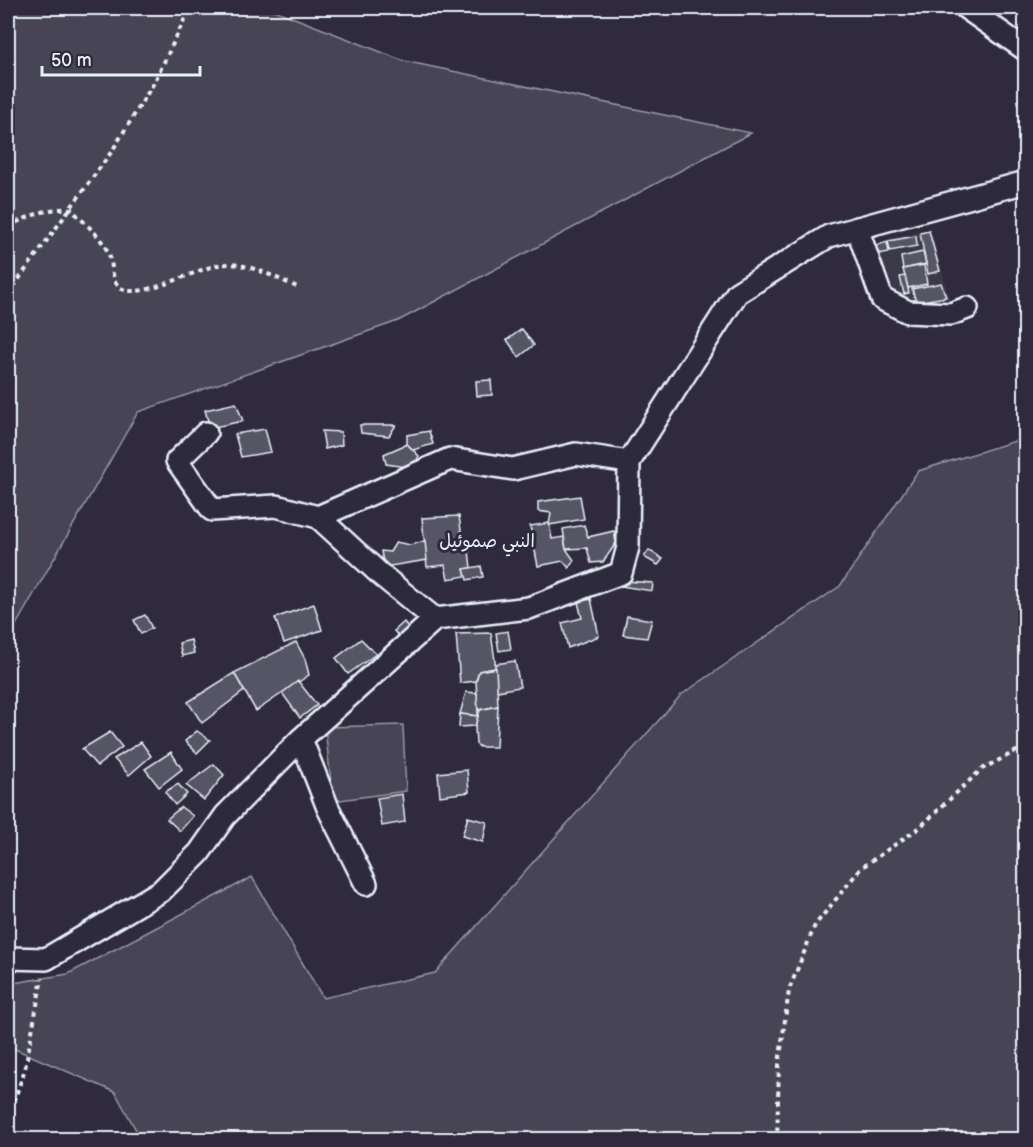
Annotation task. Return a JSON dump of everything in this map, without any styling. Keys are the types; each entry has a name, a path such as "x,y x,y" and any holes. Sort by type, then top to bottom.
{"street":[{"path":"966,8 1026,50"},
{"path":"8,958 46,959 161,891 199,853 225,816 301,739 435,619 529,608 621,573 628,547 629,462 737,293 829,236 1026,182"},
{"path":"857,228 882,299 908,312 951,314 967,308"},
{"path":"206,433 177,460 212,510 276,506 318,517 381,575 435,619"},
{"path":"318,517 450,459 513,469 576,454 629,462"},
{"path":"301,739 328,808 366,884"}],"path":[{"path":"8,294 112,151 155,81 190,8"},
{"path":"8,226 44,210 57,207 70,209 104,244 110,257 112,273 123,290 134,292 148,289 204,268 237,263 297,287"},
{"path":"777,1140 779,1064 789,990 815,925 861,868 919,828 982,770 1026,746"},
{"path":"8,1119 25,1069 46,959"}],"shaded area":[{"path":"8,8 269,8 404,61 751,133 398,321 138,412 8,639"},
{"path":"931,229 951,305 909,303 887,292 870,246 888,239"},
{"path":"1025,438 1025,1139 141,1139 115,1092 8,1046 8,984 68,974 252,877 323,998 435,973 681,695 840,586 918,471"},
{"path":"403,725 406,791 333,801 325,727"}],"building":[{"path":"929,231 940,271 928,274 920,233"},
{"path":"916,236 917,246 890,251 888,241"},
{"path":"887,242 889,252 874,255 871,247"},
{"path":"923,252 926,264 903,269 901,257"},
{"path":"924,265 927,284 908,288 903,269"},
{"path":"905,276 909,293 904,294 900,277"},
{"path":"941,283 946,297 916,302 912,289"},
{"path":"522,329 534,345 519,357 507,340"},
{"path":"491,380 492,395 477,396 476,381"},
{"path":"236,403 243,421 210,428 205,410"},
{"path":"360,425 396,425 389,436 361,433"},
{"path":"265,429 271,452 241,457 235,434"},
{"path":"322,431 341,432 342,445 325,449"},
{"path":"429,431 433,444 413,450 407,444 407,435"},
{"path":"407,444 419,456 413,468 386,464 384,454"},
{"path":"580,496 584,519 549,525 551,513 538,511 538,502"},
{"path":"459,516 464,551 469,551 471,568 464,569 466,576 448,579 445,565 427,567 422,518"},
{"path":"549,523 552,539 564,537 566,549 574,560 569,568 563,561 538,566 530,526"},
{"path":"584,525 588,537 614,531 616,543 603,562 591,563 587,548 566,549 563,529"},
{"path":"425,541 427,560 384,567 381,551 390,552 396,542 410,545"},
{"path":"649,550 663,559 658,565 644,557"},
{"path":"481,566 483,577 467,580 464,569"},
{"path":"625,581 653,583 652,591 621,586"},
{"path":"591,599 599,636 568,648 562,623 582,618 578,602"},
{"path":"314,604 322,630 284,643 275,618"},
{"path":"145,615 152,628 141,634 134,620"},
{"path":"627,616 652,620 647,638 623,635"},
{"path":"404,622 411,631 401,639 394,631"},
{"path":"508,631 511,649 499,651 496,633"},
{"path":"491,633 496,668 479,671 476,681 460,683 456,634"},
{"path":"361,639 376,654 348,674 336,658"},
{"path":"191,640 194,653 182,656 179,643"},
{"path":"296,642 305,659 309,675 256,711 234,673"},
{"path":"515,661 520,687 497,691 495,664"},
{"path":"496,668 498,706 478,710 476,681 479,671"},
{"path":"234,673 244,691 202,723 188,702"},
{"path":"298,681 317,705 300,718 282,693"},
{"path":"466,692 477,693 478,716 460,714"},
{"path":"498,706 496,747 480,747 476,744 475,726 480,710"},
{"path":"460,714 478,716 475,726 459,727"},
{"path":"197,731 210,740 197,753 185,741"},
{"path":"110,732 122,747 97,766 82,749"},
{"path":"141,742 151,756 129,775 114,759"},
{"path":"171,752 182,769 159,787 145,769"},
{"path":"214,764 224,775 204,800 186,785"},
{"path":"467,770 469,792 440,796 438,773"},
{"path":"178,784 187,794 175,805 165,792"},
{"path":"402,794 405,822 382,826 377,798"},
{"path":"181,807 193,816 180,831 167,819"},
{"path":"468,817 487,822 483,842 462,836"}],"district":[{"name":"النبي صموئيل","path":"487,541"}]}
